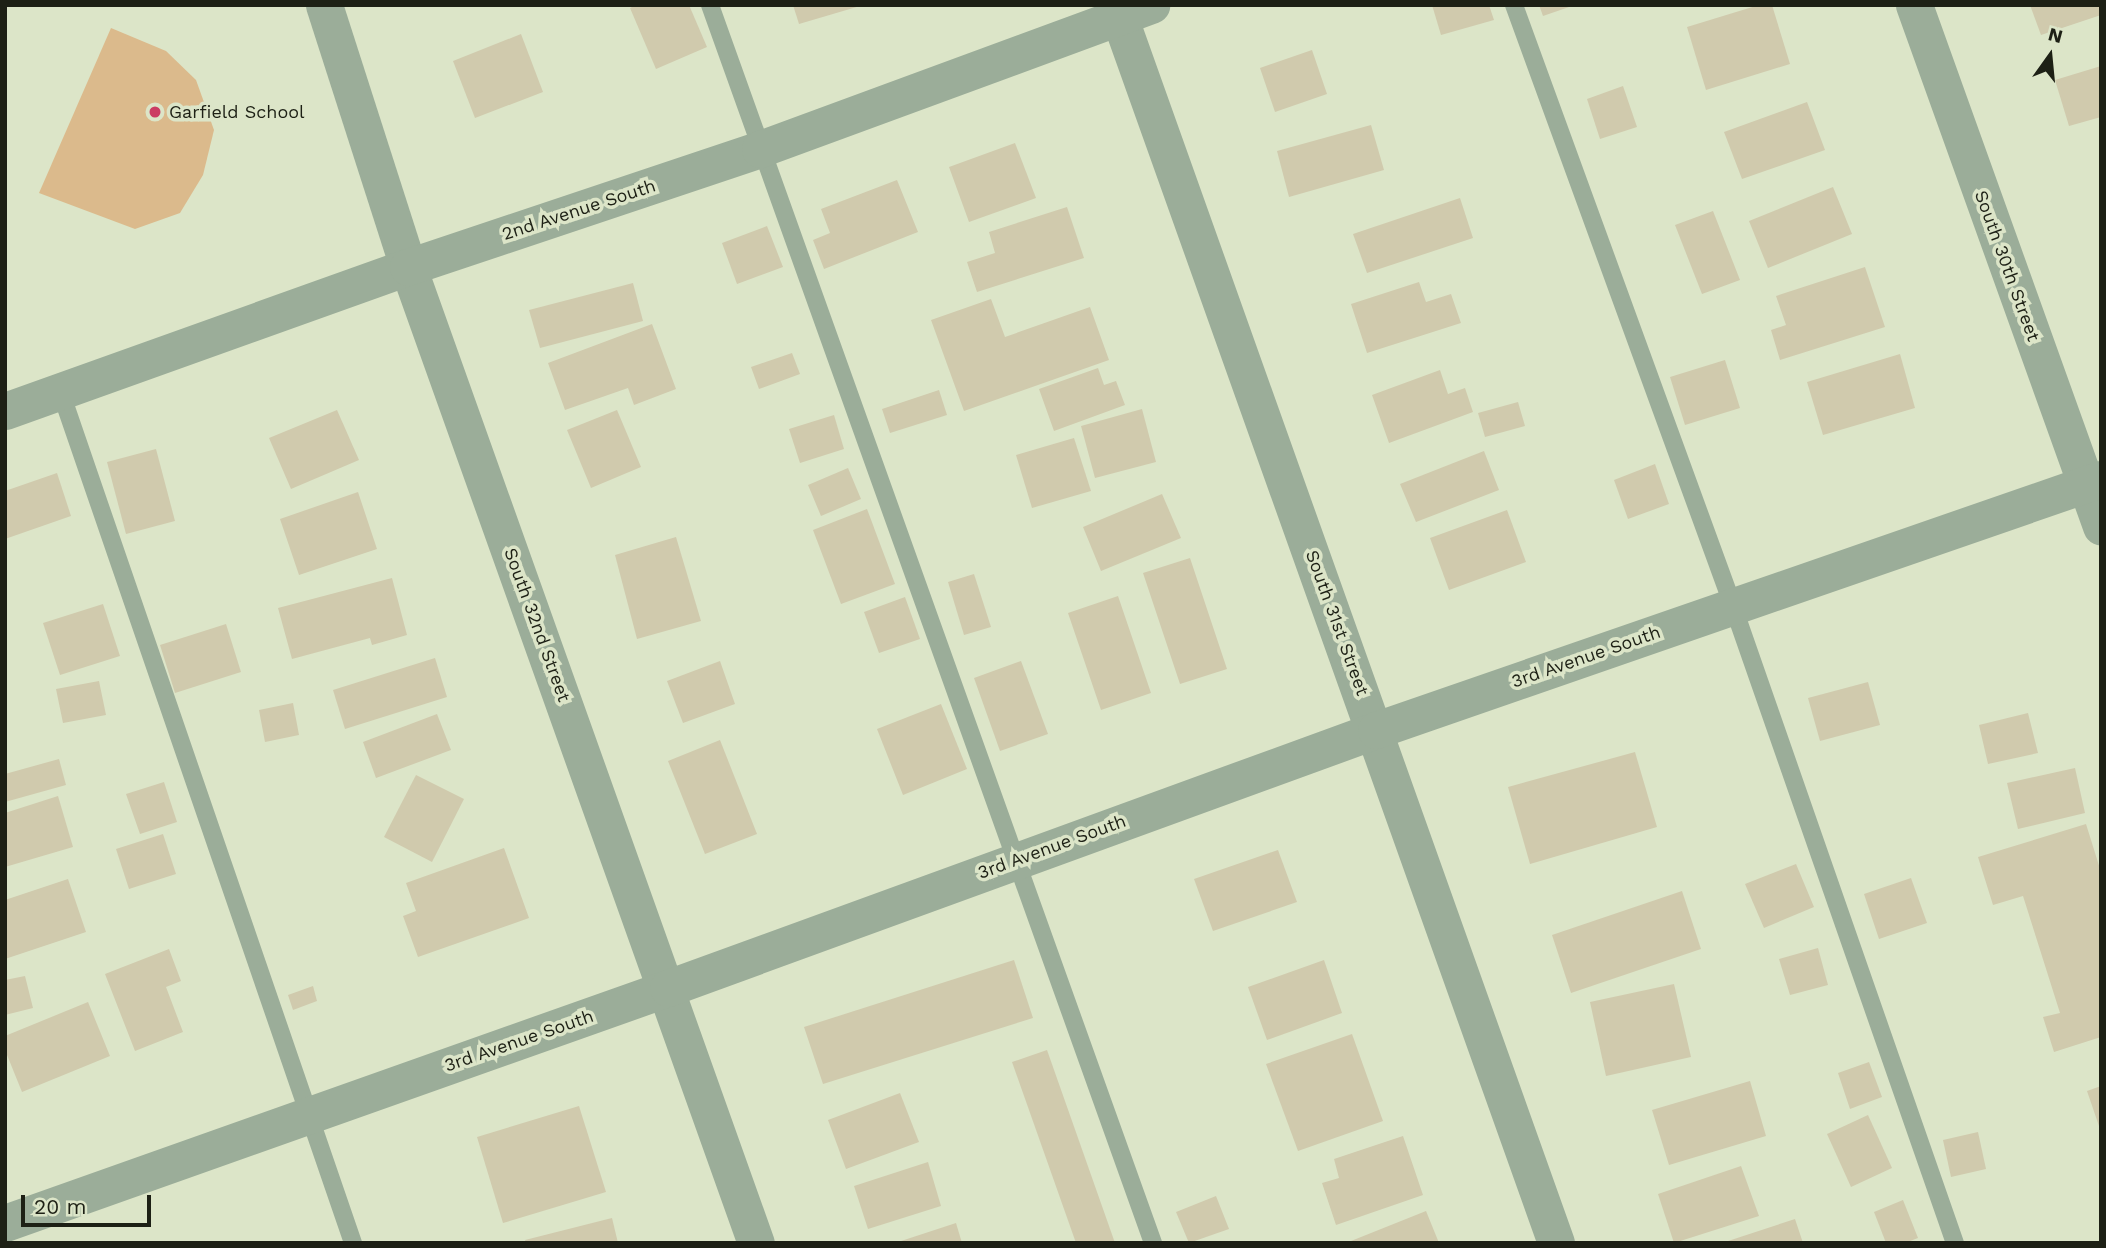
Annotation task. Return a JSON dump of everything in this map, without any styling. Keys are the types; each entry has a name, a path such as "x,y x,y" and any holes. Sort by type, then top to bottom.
{"street":[{"name":"South 32nd Street","path":"324,5 408,267 757,1243"},
{"name":"South 30th Street","path":"1914,5 2093,482 2101,526"},
{"name":"2nd Avenue South","path":"5,411 408,267 760,149 1128,9"},
{"name":"South 31st Street","path":"1128,9 1556,1243"},
{"name":"3rd Avenue South","path":"5,1223 668,988 1376,730 2093,482"}],"lane":[{"path":"710,5 1153,1243"},
{"path":"1514,5 1732,606 1955,1243"},
{"path":"60,390 353,1243"}],"shaded area":[{"path":"111,28 166,51 196,80 214,130 203,175 180,213 135,229 39,193"}],"building":[{"path":"636,5 689,5 707,47 656,69 630,8"},
{"path":"793,5 860,5 860,6 799,24"},
{"path":"1432,5 1489,5 1494,20 1441,35"},
{"path":"1539,5 1572,5 1572,6 1543,16"},
{"path":"1759,5 1772,5 1790,64 1706,90 1687,27"},
{"path":"2030,5 2101,5 2101,15 2041,35"},
{"path":"521,34 543,92 475,118 453,61"},
{"path":"1312,50 1327,94 1275,112 1260,68"},
{"path":"2101,66 2101,117 2069,126 2055,80"},
{"path":"1623,86 1637,127 1600,139 1587,99"},
{"path":"1807,102 1825,150 1742,179 1724,132"},
{"path":"1371,125 1384,170 1289,197 1277,151"},
{"path":"1015,143 1036,198 969,222 949,167"},
{"path":"897,180 918,232 824,269 813,240 830,233 821,209"},
{"path":"1833,187 1852,234 1768,268 1749,221"},
{"path":"1460,198 1473,238 1367,273 1353,234"},
{"path":"1067,207 1084,258 977,292 967,262 995,253 989,232"},
{"path":"1713,211 1740,280 1702,294 1675,225"},
{"path":"767,226 783,267 737,284 722,243"},
{"path":"1865,267 1885,327 1780,360 1771,330 1786,325 1776,296"},
{"path":"1419,282 1426,302 1451,294 1461,323 1367,353 1351,304"},
{"path":"633,283 643,321 540,348 529,310"},
{"path":"991,299 1005,337 1090,307 1109,360 964,411 931,320"},
{"path":"652,324 676,389 634,405 628,388 565,410 548,363"},
{"path":"792,353 800,374 759,389 751,367"},
{"path":"1900,354 1915,408 1823,435 1807,382"},
{"path":"1725,360 1740,408 1685,425 1670,377"},
{"path":"1098,368 1104,385 1116,381 1125,405 1054,431 1039,389"},
{"path":"1440,370 1448,394 1465,388 1473,412 1389,443 1372,395"},
{"path":"939,390 947,415 890,433 882,409"},
{"path":"1518,402 1525,426 1485,437 1478,413"},
{"path":"1142,409 1156,462 1095,478 1081,426"},
{"path":"337,410 359,460 291,489 269,438"},
{"path":"617,410 641,467 591,488 567,430"},
{"path":"834,415 844,449 800,463 789,429"},
{"path":"1074,438 1091,491 1032,508 1016,455"},
{"path":"156,449 175,521 126,534 107,462"},
{"path":"1484,451 1499,490 1416,522 1400,484"},
{"path":"1655,464 1669,504 1628,519 1614,480"},
{"path":"848,468 861,499 821,516 808,485"},
{"path":"57,473 71,516 5,539 5,491"},
{"path":"358,492 377,549 299,575 280,519"},
{"path":"1162,494 1181,538 1101,571 1083,527"},
{"path":"867,509 895,584 841,604 813,530"},
{"path":"1507,510 1526,562 1449,590 1430,538"},
{"path":"676,537 701,621 637,639 615,555"},
{"path":"1190,558 1227,669 1180,684 1143,573"},
{"path":"974,574 991,627 964,635 948,582"},
{"path":"392,578 407,635 372,645 370,638 292,659 278,608"},
{"path":"1118,596 1151,693 1101,710 1068,613"},
{"path":"905,597 920,639 879,653 864,612"},
{"path":"103,604 120,656 60,675 43,623"},
{"path":"226,624 241,672 175,693 160,645"},
{"path":"435,658 447,697 345,729 333,690"},
{"path":"720,661 735,704 683,723 667,681"},
{"path":"1021,661 1048,734 1000,751 974,678"},
{"path":"99,681 106,715 63,723 56,689"},
{"path":"1868,682 1880,725 1820,741 1808,698"},
{"path":"293,703 299,735 265,742 259,710"},
{"path":"941,704 967,769 903,795 877,729"},
{"path":"2028,713 2038,753 1988,764 1979,725"},
{"path":"437,714 451,750 376,778 363,742"},
{"path":"720,740 757,834 705,854 668,761"},
{"path":"1635,752 1657,827 1530,864 1508,787"},
{"path":"59,759 66,785 5,802 5,774"},
{"path":"2075,768 2085,813 2018,829 2007,783"},
{"path":"416,775 464,799 432,862 384,837"},
{"path":"164,782 177,822 140,834 126,794"},
{"path":"58,796 73,847 5,867 5,813"},
{"path":"2086,824 2101,872 2101,1037 2054,1052 2043,1017 2060,1013 2023,896 1993,905 1978,857"},
{"path":"163,834 176,874 129,889 116,849"},
{"path":"504,848 529,918 418,957 403,916 416,911 406,883"},
{"path":"1278,850 1297,902 1213,931 1194,879"},
{"path":"1796,864 1814,907 1764,928 1745,884"},
{"path":"1911,878 1927,923 1879,939 1864,894"},
{"path":"68,879 86,932 5,959 5,900"},
{"path":"1682,891 1701,949 1571,993 1552,935"},
{"path":"1818,948 1828,985 1790,995 1779,959"},
{"path":"169,949 181,981 166,987 183,1032 135,1051 105,974"},
{"path":"1014,960 1033,1018 823,1084 804,1027"},
{"path":"1324,960 1342,1013 1267,1040 1248,987"},
{"path":"25,976 33,1008 5,1015 5,980"},
{"path":"1674,984 1691,1057 1606,1076 1590,1002"},
{"path":"313,986 317,1001 293,1010 288,995"},
{"path":"88,1002 110,1056 22,1092 5,1050 5,1036"},
{"path":"1352,1034 1383,1121 1298,1151 1266,1064"},
{"path":"1047,1050 1115,1243 1076,1243 1012,1062"},
{"path":"1869,1062 1882,1097 1850,1109 1838,1073"},
{"path":"1750,1081 1766,1136 1669,1165 1652,1110"},
{"path":"2101,1086 2101,1129 2100,1129 2087,1091"},
{"path":"900,1093 919,1142 846,1169 828,1120"},
{"path":"579,1106 606,1192 503,1223 477,1137"},
{"path":"1868,1115 1892,1168 1851,1187 1827,1134"},
{"path":"1978,1132 1986,1169 1951,1177 1943,1140"},
{"path":"1403,1136 1423,1195 1336,1225 1322,1183 1339,1178 1334,1159"},
{"path":"928,1162 941,1206 868,1229 854,1186"},
{"path":"1741,1166 1759,1216 1674,1243 1658,1194"},
{"path":"1216,1196 1229,1229 1189,1243 1176,1212"},
{"path":"1903,1200 1918,1238 1905,1243 1886,1243 1874,1212"},
{"path":"1426,1211 1439,1243 1346,1243"},
{"path":"612,1218 618,1243 526,1243 525,1240"},
{"path":"1795,1219 1803,1243 1725,1243 1725,1242"},
{"path":"956,1223 962,1243 898,1243 898,1242"}],"place":[{"name":"Garfield School","path":"155,112"}]}
